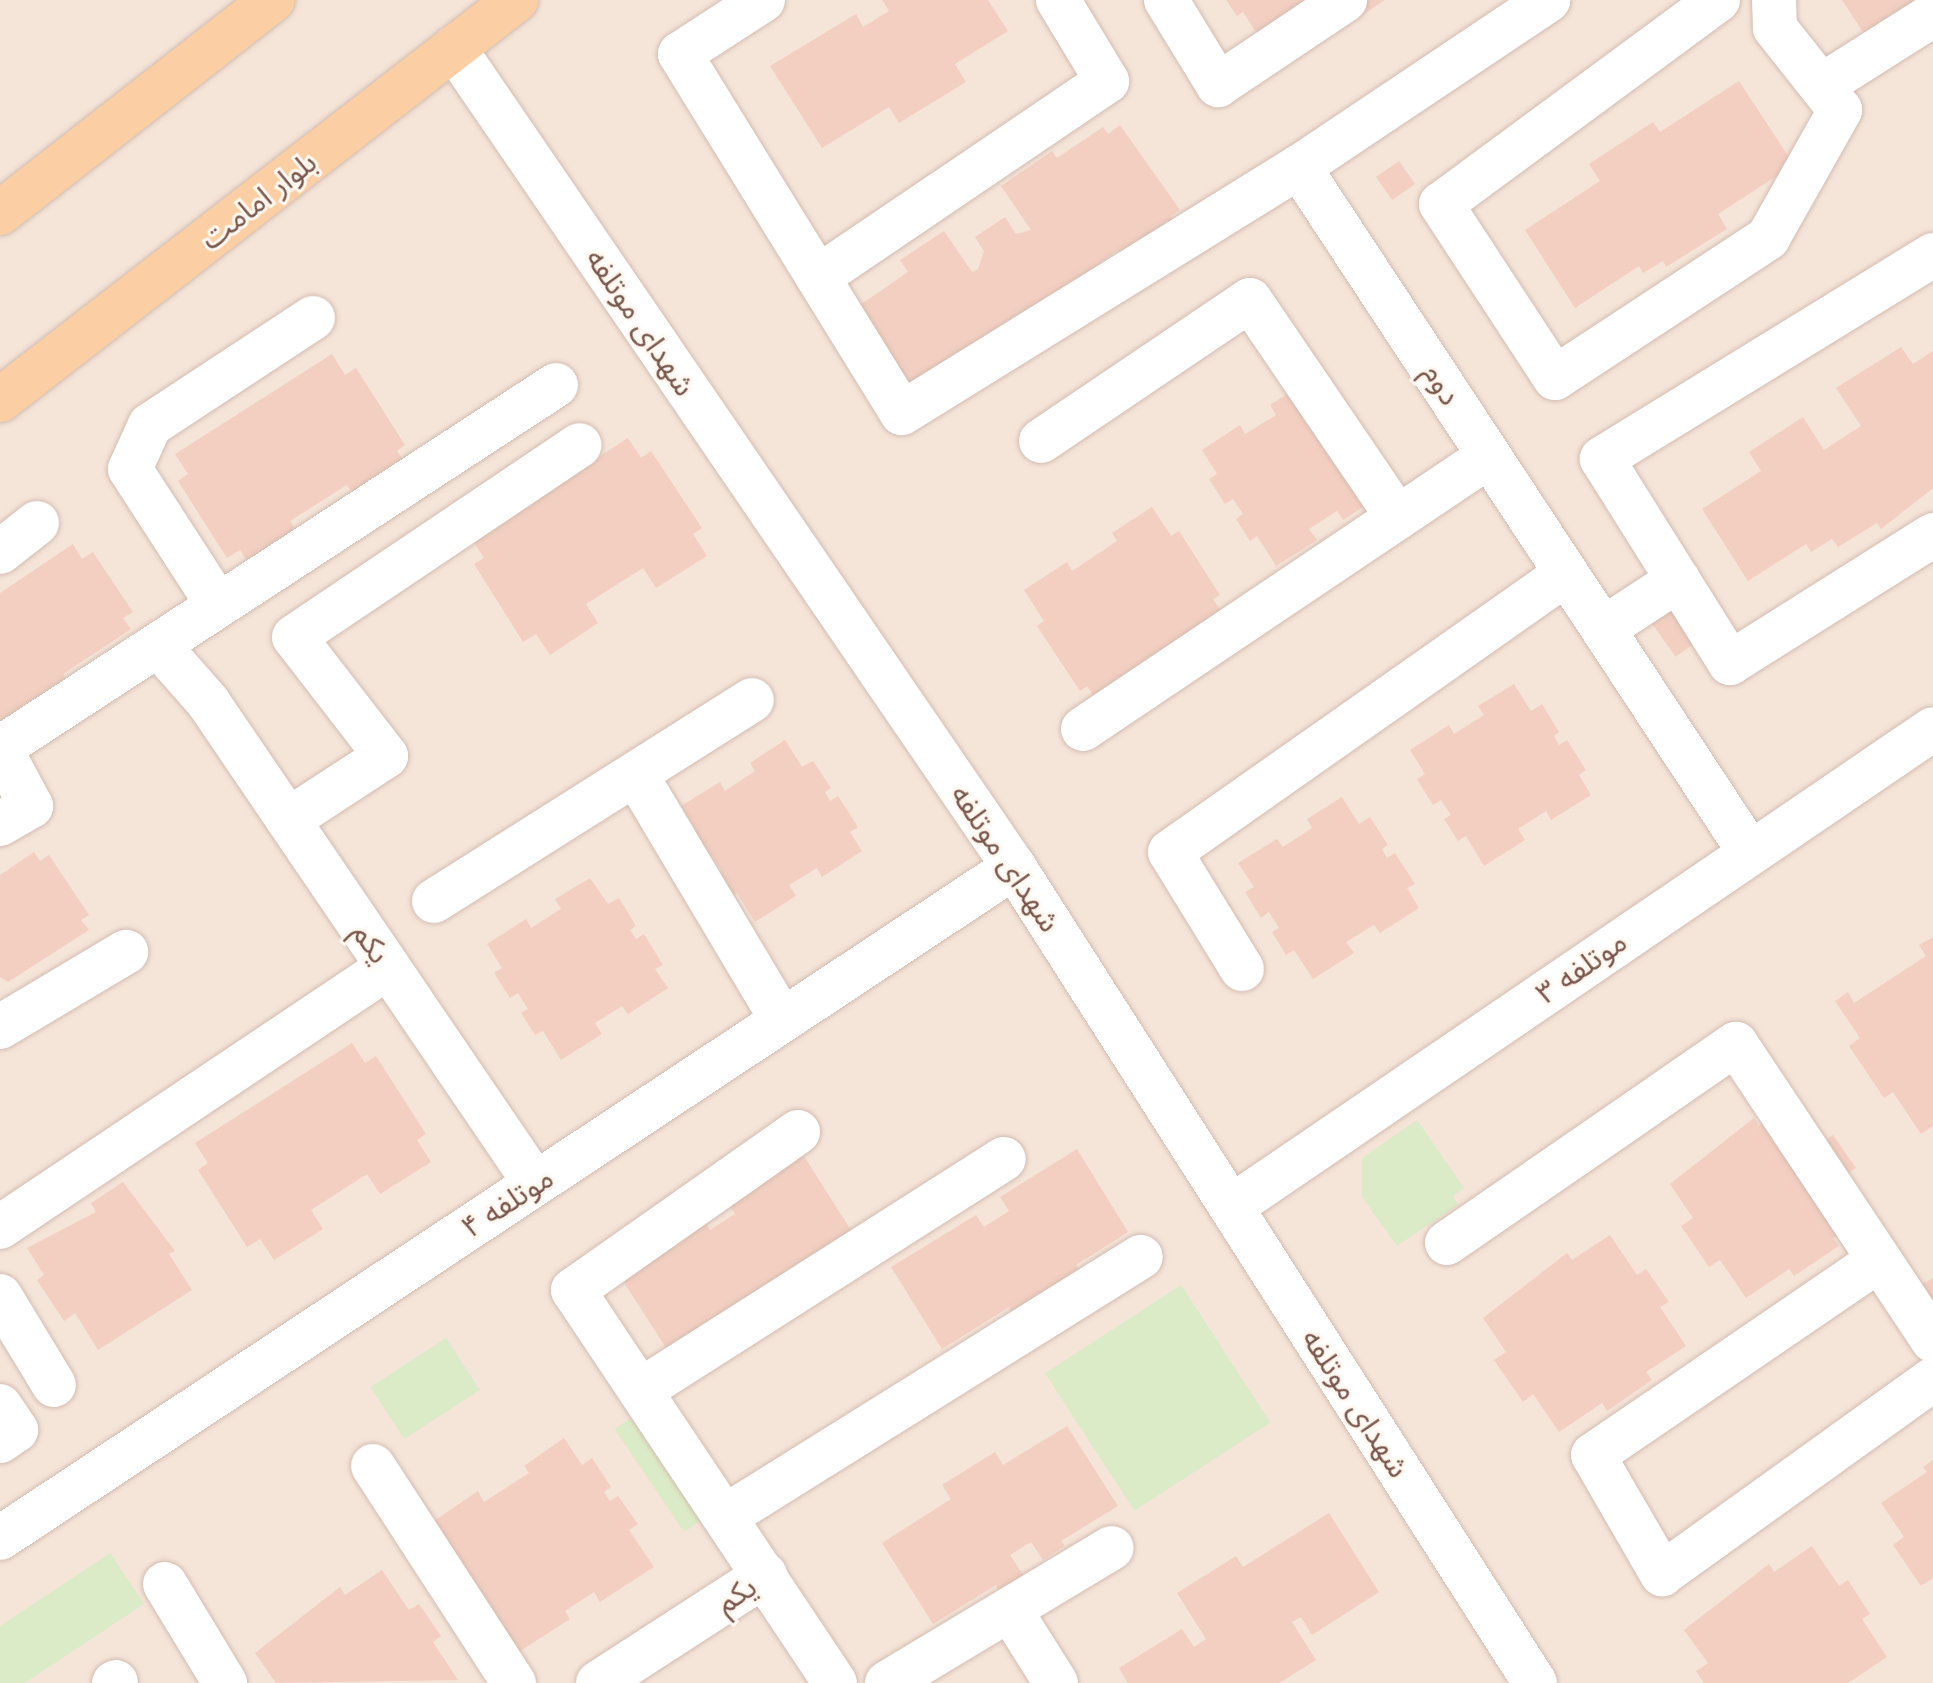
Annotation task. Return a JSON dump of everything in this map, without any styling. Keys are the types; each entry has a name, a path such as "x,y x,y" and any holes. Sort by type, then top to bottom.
{"main road":[{"path":"0,213 273,0"},
{"name":"بلوار امامت","path":"0,400 516,0"}],"street":[{"path":"763,0 680,54 902,413 1299,167 1548,0"},
{"path":"818,277 1107,81 1058,0"},
{"path":"1166,0 1218,85 1345,0"},
{"path":"1718,0 1441,204 1555,378 1768,238 1840,110 1775,28 1774,0"},
{"path":"1821,86 1933,15"},
{"name":"شهدای موتلفه","path":"454,48 1014,867 1535,1683"},
{"name":"دوم","path":"1299,167 1749,851"},
{"path":"1933,255 1602,459 1730,663 1933,535"},
{"path":"1041,441 1250,300 1398,518"},
{"path":"218,605 130,469 150,425 313,318"},
{"path":"0,824 31,806 0,748 556,385"},
{"path":"288,820 386,756 294,637 580,445"},
{"path":"1083,729 1489,456"},
{"path":"0,552 37,523"},
{"path":"1242,969 1170,852 1566,574"},
{"path":"1603,629 1678,580"},
{"name":"یکم","path":"158,645 208,702 535,1183"},
{"path":"434,901 752,700"},
{"name":"موتلفه ۳","path":"1231,1207 1749,851 1933,729"},
{"path":"636,775 782,1020"},
{"name":"موتلفه ۴","path":"0,1538 1014,867"},
{"path":"0,1027 126,952"},
{"path":"0,1227 388,967"},
{"path":"1447,1243 1736,1044 1933,1341"},
{"path":"765,1575 573,1290 798,1132"},
{"path":"641,1390 1004,1159"},
{"path":"726,1516 1141,1257"},
{"path":"1879,1260 1593,1455 1662,1574 1933,1379"},
{"path":"0,1296 54,1385"},
{"path":"0,1406 16,1430 0,1441"},
{"path":"373,1466 514,1683"},
{"path":"887,1683 1112,1548"},
{"name":"یکم","path":"598,1683 765,1575 835,1683"},
{"path":"165,1584 225,1683"},
{"path":"1010,1610 1056,1683"}],"shaded area":[{"path":"0,0 1933,0 1933,1683 0,1683"}],"green space":[{"path":"1417,1120 1464,1188 1453,1196 1458,1205 1397,1246 1362,1197 1362,1158"},
{"path":"1181,1285 1270,1423 1134,1511 1045,1373"},
{"path":"446,1338 480,1390 404,1439 371,1387"},
{"path":"637,1414 706,1517 684,1532 615,1429"},
{"path":"110,1553 144,1604 25,1683 0,1683 0,1626"}],"building":[{"path":"882,0 988,0 1008,31 955,64 966,82 899,123 889,107 822,148 770,66 856,14 863,27 889,11"},
{"path":"1226,0 1385,0 1317,45 1271,55 1243,12 1237,16"},
{"path":"1842,0 1933,0 1870,43"},
{"path":"1739,81 1794,165 1718,214 1727,229 1666,267 1663,261 1643,273 1639,266 1575,308 1525,230 1600,181 1589,164 1653,122 1660,132"},
{"path":"1120,125 1180,210 1171,216 1174,221 1123,256 1118,250 1102,261 1107,268 1058,302 1052,293 908,398 860,305 908,272 900,260 944,231 972,272 978,269 984,251 975,237 1005,217 1016,234 1031,230 1001,186 1052,151 1057,158 1103,127 1108,134"},
{"path":"1399,161 1415,184 1392,200 1376,177"},
{"path":"1901,347 1913,364 1933,351 1933,488 1881,529 1877,523 1838,547 1832,539 1811,552 1806,544 1748,581 1702,509 1761,471 1749,452 1803,417 1824,450 1861,426 1836,388"},
{"path":"332,354 345,375 356,368 405,445 397,451 411,473 360,505 347,485 290,521 303,541 253,571 240,550 227,558 178,481 188,474 175,454"},
{"path":"1305,383 1383,494 1343,520 1337,511 1309,529 1317,540 1276,566 1257,536 1250,541 1236,519 1243,514 1233,499 1225,504 1209,479 1217,474 1202,450 1240,425 1245,434 1276,415 1270,405"},
{"path":"628,438 641,458 651,451 702,528 693,534 707,556 656,588 643,568 586,604 598,623 550,655 536,634 523,642 474,564 484,558 471,538"},
{"path":"1152,507 1171,536 1179,531 1220,595 1213,599 1227,620 1099,704 1087,686 1080,691 1037,626 1044,621 1024,590 1067,562 1072,571 1117,541 1112,533"},
{"path":"73,544 82,559 93,552 133,612 123,618 131,629 63,674 68,681 0,726 0,593"},
{"path":"1671,605 1697,642 1676,657 1650,620"},
{"path":"1514,684 1531,711 1542,704 1559,732 1554,736 1559,745 1567,740 1586,770 1579,775 1591,795 1551,820 1546,811 1518,829 1525,840 1484,866 1466,836 1458,841 1444,819 1451,815 1441,800 1433,805 1417,779 1425,774 1410,750 1449,725 1454,734 1484,715 1478,706"},
{"path":"785,740 802,767 813,761 831,788 825,792 830,801 838,796 858,827 850,832 862,851 822,877 817,868 789,885 796,896 755,922 737,893 729,898 715,875 722,871 712,856 704,861 688,836 696,830 681,806 720,782 725,791 755,771 750,763"},
{"path":"1342,797 1359,824 1370,817 1388,845 1382,849 1387,858 1395,853 1415,884 1407,888 1419,908 1380,933 1374,925 1346,942 1354,953 1313,979 1294,950 1286,955 1272,932 1279,928 1269,912 1261,918 1245,892 1254,887 1238,863 1277,839 1283,847 1312,828 1307,819"},
{"path":"34,852 40,861 49,855 89,915 81,920 89,930 8,982 0,977 0,875"},
{"path":"590,878 608,904 619,898 636,926 630,930 636,939 644,934 663,965 655,969 668,988 628,1014 622,1006 595,1023 602,1034 561,1060 543,1031 535,1035 521,1013 528,1009 518,993 510,998 494,973 502,968 487,944 526,919 531,928 561,909 555,899"},
{"path":"1933,937 1933,1126 1921,1134 1893,1092 1884,1098 1849,1046 1860,1038 1835,1001 1848,992 1854,1003 1926,956 1919,945"},
{"path":"352,1043 365,1063 376,1056 426,1134 417,1140 431,1162 380,1194 367,1174 311,1210 323,1229 274,1260 260,1239 247,1247 198,1170 208,1163 195,1143"},
{"path":"1796,1101 1824,1141 1833,1135 1856,1168 1847,1173 1873,1211 1833,1238 1839,1246 1794,1276 1789,1269 1746,1298 1720,1260 1709,1267 1681,1226 1693,1218 1670,1184 1754,1118 1759,1126"},
{"path":"1077,1149 1128,1232 1076,1265 1086,1282 1019,1324 1009,1307 942,1349 891,1267 976,1215 984,1227 1009,1211 1000,1197"},
{"path":"802,1153 854,1235 668,1351 616,1270 702,1217 710,1230 735,1214 726,1200"},
{"path":"123,1182 175,1251 169,1254 192,1290 98,1350 75,1313 64,1321 37,1280 44,1275 27,1248 96,1212 91,1203"},
{"path":"1610,1235 1637,1275 1646,1269 1669,1302 1660,1307 1686,1346 1646,1372 1652,1380 1607,1411 1602,1403 1559,1432 1533,1394 1523,1402 1494,1360 1506,1352 1483,1318 1567,1253 1572,1260"},
{"path":"1933,1278 1933,1315 1916,1288"},
{"path":"1067,1426 1118,1506 1061,1541 1065,1546 1043,1560 1031,1542 1010,1555 1024,1576 999,1591 996,1585 933,1624 882,1543 951,1499 942,1485 995,1452 1003,1465"},
{"path":"564,1438 582,1465 592,1458 611,1487 604,1492 610,1501 618,1496 638,1524 629,1530 654,1567 600,1602 594,1592 565,1611 570,1619 517,1653 434,1521 478,1491 484,1502 529,1473 524,1466"},
{"path":"1933,1460 1933,1578 1921,1586 1893,1545 1904,1537 1881,1503 1927,1472 1923,1467"},
{"path":"1329,1513 1379,1592 1312,1635 1301,1617 1292,1622 1316,1660 1279,1683 1128,1683 1119,1668 1182,1629 1194,1647 1206,1639 1177,1593 1236,1556 1243,1567"},
{"path":"1812,1546 1839,1586 1848,1580 1870,1614 1862,1619 1887,1657 1848,1683 1704,1683 1696,1671 1708,1663 1684,1630 1769,1564 1774,1572"},
{"path":"382,1570 409,1610 419,1604 441,1636 433,1642 458,1680 276,1683 255,1653 340,1587 345,1595"}]}
